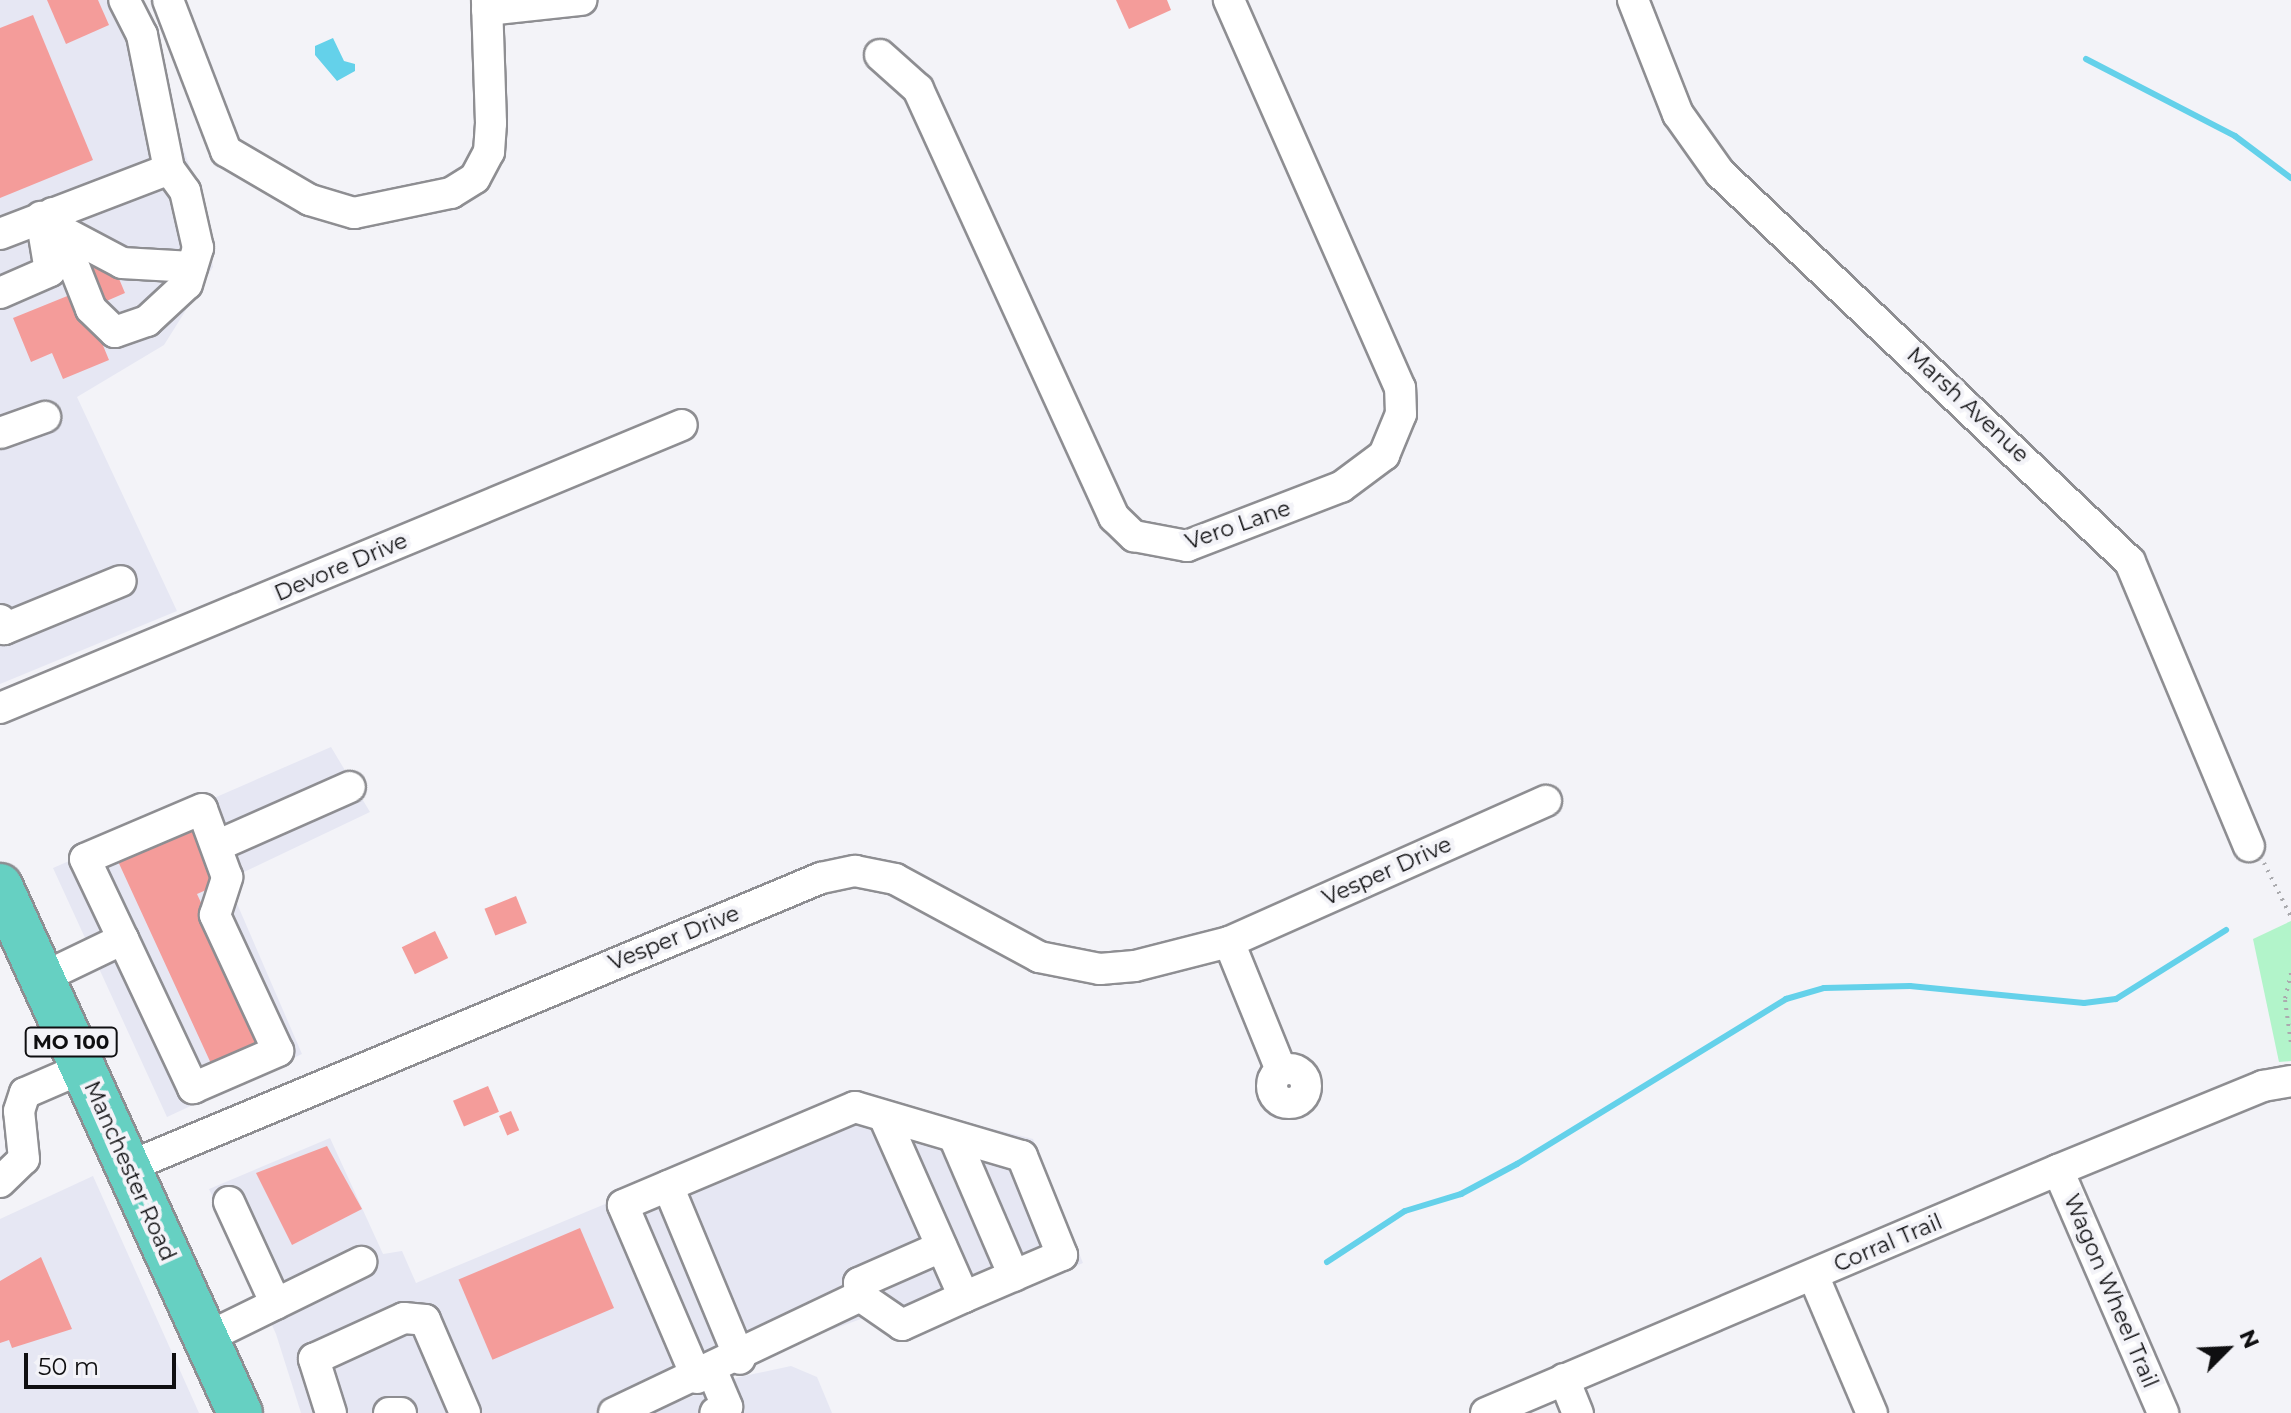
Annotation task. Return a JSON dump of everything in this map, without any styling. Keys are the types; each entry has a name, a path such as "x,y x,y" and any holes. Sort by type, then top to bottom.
{"highway":[{"name":"Manchester Road","path":"0,886 240,1413"}],"street":[{"path":"51,220 91,309 115,332 147,321 187,284 198,248 185,191 169,169 142,35 124,0"},
{"path":"168,0 226,151 310,200 354,213 451,193 475,178 489,152 487,5 581,0"},
{"name":"Vero Lane","path":"880,55 918,89 1114,517 1134,536 1187,546 1341,487 1384,455 1401,414 1400,388 1229,0"},
{"name":"Marsh Avenue","path":"1633,0 1678,114 1720,173 2130,562 2249,846"},
{"path":"0,234 51,220 169,169"},
{"path":"51,220 122,263 192,267"},
{"path":"0,293 50,271 51,220"},
{"path":"0,433 45,417"},
{"name":"Devore Drive","path":"0,708 682,425"},
{"path":"0,620 4,629 121,581"},
{"path":"219,845 350,787"},
{"name":"Vesper Drive","path":"128,1167 821,878 855,871 895,879 1039,957 1073,966 1135,966 1229,942 1546,801"},
{"path":"202,809 219,845 227,877 215,915 278,1051 193,1088 85,859 202,809"},
{"path":"42,978 123,939"},
{"path":"1229,942 1281,1070"},
{"path":"0,1182 24,1159 19,1111 25,1093 83,1068"},
{"name":"Corral Trail","path":"1486,1413 2058,1170 2263,1086 2291,1081"},
{"path":"715,1413 727,1407 705,1374 623,1205 855,1107 886,1121 1022,1156 1062,1255 902,1325 860,1296"},
{"path":"886,1121 964,1297"},
{"path":"955,1139 1014,1276"},
{"name":"Wagon Wheel Trail","path":"2058,1170 2163,1413"},
{"path":"668,1186 740,1359"},
{"path":"229,1202 276,1304"},
{"path":"860,1296 859,1283 941,1247"},
{"path":"206,1338 361,1262"},
{"path":"1813,1275 1872,1413"},
{"path":"614,1413 740,1359 758,1350 762,1337 860,1296"},
{"path":"328,1406 314,1359 404,1318 425,1320 465,1413"},
{"path":"1564,1379 1578,1413"},
{"path":"389,1413 401,1413"}],"path":[{"path":"2249,846 2291,917"},
{"path":"2291,973 2285,1000 2291,1044"}],"shaded area":[{"path":"0,0 128,0 204,205 213,267 164,345 77,397 177,611 0,684"},
{"path":"331,747 370,812 240,874 235,899 302,1054 167,1117 53,868"},
{"path":"864,1096 1033,1139 1083,1263 900,1337 869,1316 604,1413 301,1413 276,1334 209,1189 330,1138 383,1254 402,1251 416,1283"},
{"path":"93,1176 199,1413 0,1413 0,1219"},
{"path":"791,1366 817,1377 832,1413 651,1413 739,1377"}],"green space":[{"path":"2291,921 2291,1061 2279,1062 2253,939"}],"water":[{"path":"333,38 344,61 355,64 355,71 337,81 315,55 315,46"}],"building":[{"path":"47,0 98,0 109,25 66,44"},
{"path":"1116,0 1167,0 1171,10 1129,29"},
{"path":"33,15 93,160 0,198 0,28"},
{"path":"99,231 125,293 88,309 109,360 63,379 52,353 31,362 13,318 92,286 74,241"},
{"path":"194,821 222,883 197,894 267,1046 214,1070 116,857"},
{"path":"516,896 527,923 495,936 484,909"},
{"path":"435,931 448,958 415,974 402,947"},
{"path":"488,1086 499,1112 464,1127 453,1101"},
{"path":"511,1111 519,1130 507,1135 499,1116"},
{"path":"327,1146 362,1209 292,1245 256,1173"},
{"path":"580,1228 614,1308 492,1360 458,1280"},
{"path":"41,1257 72,1329 12,1348 9,1340 0,1343 0,1281"}],"waterway":[{"path":"2086,59 2235,136 2291,178"},
{"path":"1327,1262 1405,1211 1461,1194 1517,1164 1786,999 1824,988 1910,986 2084,1003 2116,999 2226,930"}]}
